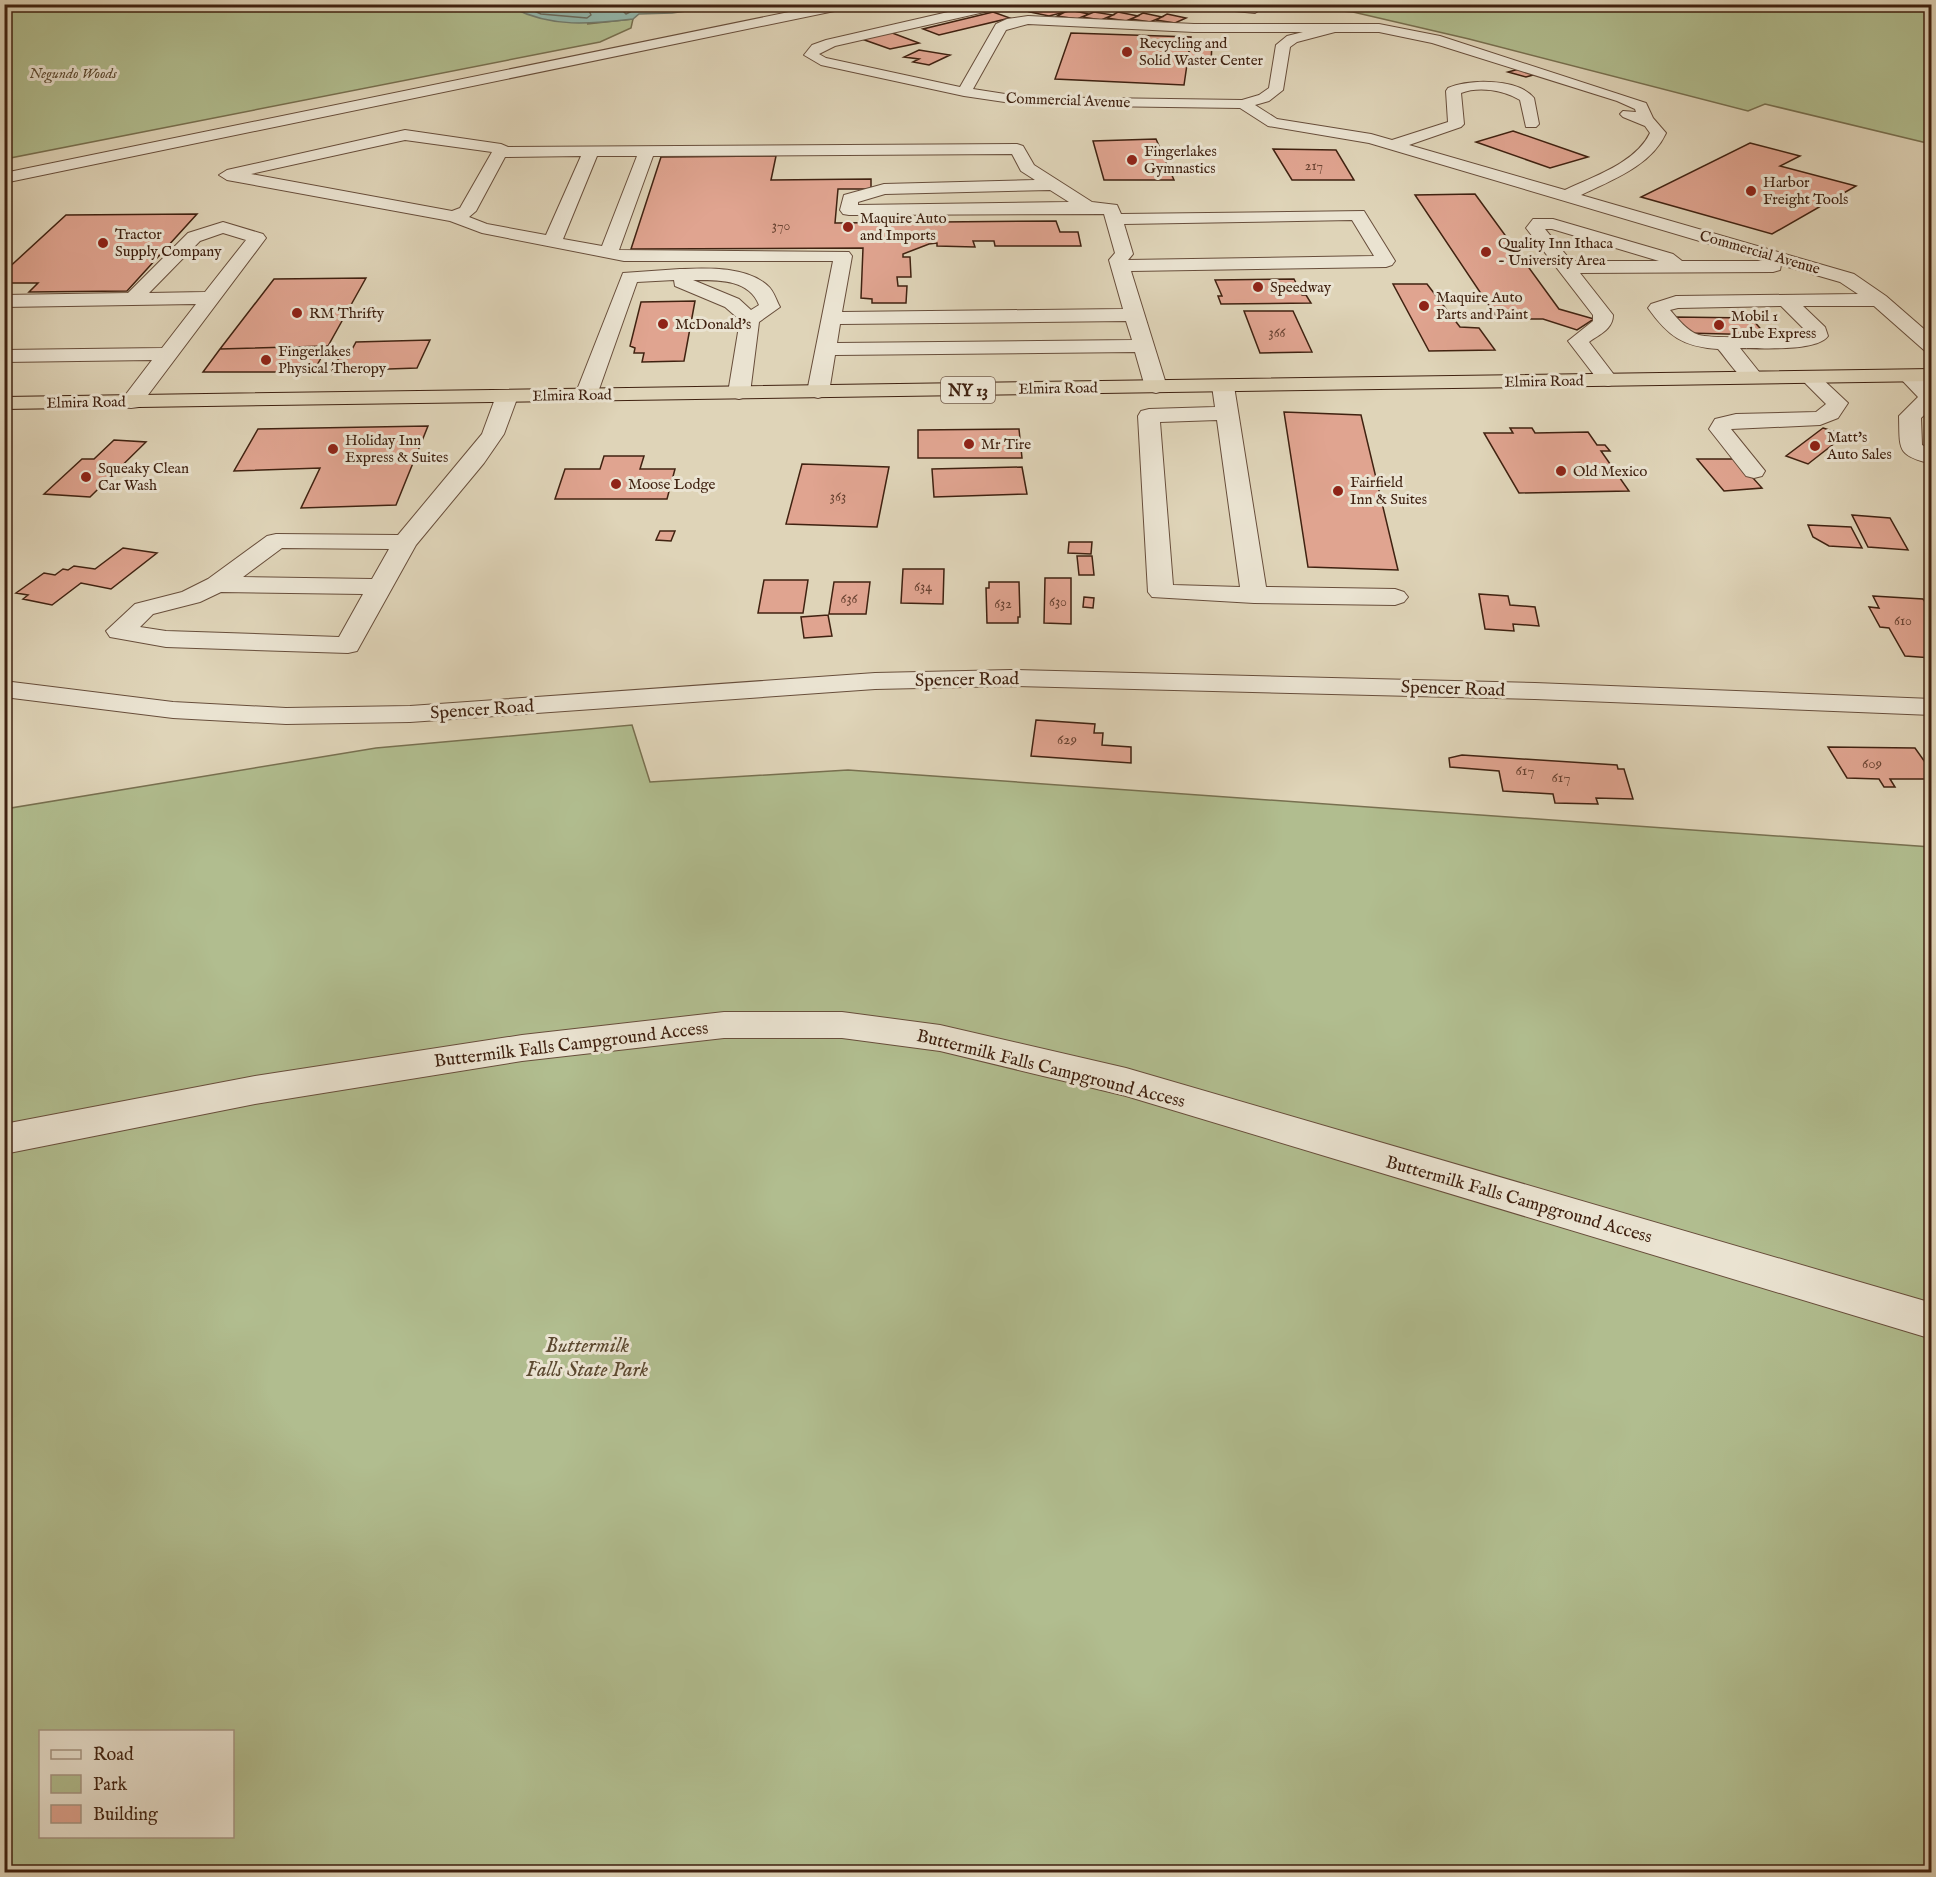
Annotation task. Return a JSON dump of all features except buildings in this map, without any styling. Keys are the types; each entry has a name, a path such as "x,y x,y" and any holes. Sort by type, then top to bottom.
{"highway":[{"name":"Elmira Road","path":"4,404 1932,375"}],"street":[{"path":"4,178 849,4"},
{"name":"Commercial Avenue","path":"1002,4 831,44 817,48 811,55 821,61 964,92 1025,101 1243,104 1274,123 1371,139 1847,278 1879,300 1932,347"},
{"path":"1199,8 1272,11"},
{"path":"1199,8 1299,20 1412,44 1617,111 1646,118 1654,125 1658,133 1654,146 1626,167 1568,195"},
{"path":"1292,14 1335,28"},
{"path":"964,92 1001,27 1012,22 1028,20 1194,28 1335,28"},
{"path":"1243,104 1264,98 1276,90 1283,45 1292,39 1335,28"},
{"path":"1393,145 1456,124 1453,91 1459,88 1493,87 1521,94 1527,98 1531,124"},
{"path":"818,392 843,256 624,256 482,228 454,217 227,175 405,135 501,149 501,152 1017,148 1027,168 1088,207"},
{"path":"785,171 790,150"},
{"path":"552,243 591,151"},
{"path":"609,253 647,151"},
{"path":"454,217 467,212 501,152"},
{"path":"1005,169 1027,168"},
{"path":"1054,185 884,189 849,199 849,210 1088,207 1111,209 1124,254 1118,260 1156,387"},
{"path":"1114,219 1358,215 1386,261 1120,266"},
{"path":"1608,380 1578,341 1603,323 1603,315 1535,228 1539,223 1553,224 1667,258 1677,267"},
{"path":"131,402 257,238 223,227 194,237 133,299"},
{"path":"1566,267 1807,266"},
{"path":"586,395 630,277 726,276 740,278 763,291 770,307 750,319"},
{"path":"599,360 626,343 640,292 654,284 685,282 732,303 750,319"},
{"path":"4,301 211,298"},
{"path":"1786,300 1818,331 1818,336 1807,340 1724,343 1692,340 1681,336 1658,308 1676,302 1786,300 1879,300"},
{"path":"832,318 1134,315"},
{"path":"739,393 750,319"},
{"path":"1724,343 1754,378"},
{"path":"826,349 1144,346"},
{"path":"4,357 168,354"},
{"path":"1908,376 1929,395 1928,404 1910,416 1911,446 1917,453 1932,456"},
{"path":"1754,471 1720,429 1723,424 1736,422 1820,417 1830,413 1837,403 1809,377"},
{"path":"1222,386 1254,595"},
{"path":"405,542 276,541 217,584 191,597 144,609 118,631 166,639 348,645 405,542 476,459 493,434 507,396"},
{"path":"1227,413 1149,416 1161,592 1395,597"},
{"path":"217,584 380,587"},
{"name":"Spencer Road","path":"4,689 173,710 286,716 410,714 875,681 1011,678 1512,690 1932,707"},
{"name":"Buttermilk Falls Campground Access","path":"8,1135 255,1090 522,1048 724,1025 842,1025 940,1038 1126,1082 1932,1321"}],"green space":[{"name":"Negundo Woods","path":"5,5 671,5 587,24 633,19 631,28 600,42 5,159"},
{"path":"1274,5 1931,5 1931,144 1765,104 1748,111 1469,39 1353,12"},
{"name":"Buttermilk Falls State Park","path":"632,725 650,782 848,770 1931,847 1931,1872 5,1872 5,809 376,748"}],"water":[{"path":"628,4 729,5 672,13 639,14 633,19 572,23 542,19 513,8 513,5 581,5 609,9"}],"place":[{"name":"Recycling and Solid Waster Center","path":"1127,52"},
{"name":"Fingerlakes Gymnastics","path":"1132,160"},
{"name":"Harbor Freight Tools","path":"1751,191"},
{"name":"Maquire Auto and Imports","path":"848,227"},
{"name":"Tractor Supply Company","path":"103,243"},
{"name":"Quality Inn Ithaca - University Area","path":"1486,252"},
{"name":"Speedway","path":"1258,287"},
{"name":"Maquire Auto Parts and Paint","path":"1424,306"},
{"name":"RM Thrifty","path":"297,313"},
{"name":"McDonald's","path":"663,324"},
{"name":"Mobil 1 Lube Express","path":"1719,325"},
{"name":"Fingerlakes Physical Theropy","path":"266,360"},
{"name":"Mr Tire","path":"969,444"},
{"name":"Matt's Auto Sales","path":"1815,446"},
{"name":"Holiday Inn Express & Suites","path":"333,449"},
{"name":"Old Mexico","path":"1561,471"},
{"name":"Squeaky Clean Car Wash","path":"86,477"},
{"name":"Moose Lodge","path":"616,484"},
{"name":"Fairfield Inn & Suites","path":"1338,491"}]}
